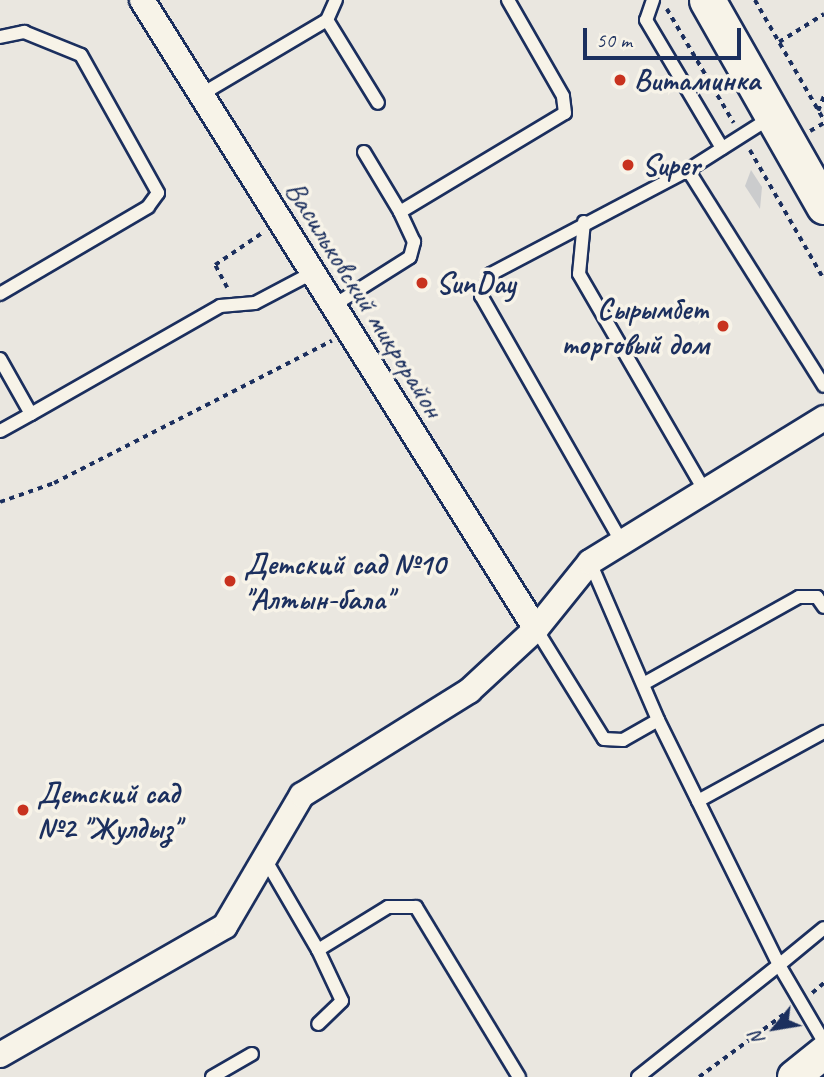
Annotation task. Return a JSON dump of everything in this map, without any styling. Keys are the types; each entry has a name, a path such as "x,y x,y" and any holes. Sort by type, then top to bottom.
{"main road":[{"path":"707,0 824,206"}],"street":[{"name":"Васильковский микрорайон","path":"142,0 310,274 536,629"},
{"path":"0,1055 216,933 240,909 302,795 456,701 536,629 590,562 703,488 824,418"},
{"path":"796,1076 824,1053"}],"lane":[{"path":"202,94 327,20 336,0"},
{"path":"400,212 565,113 563,96 508,0"},
{"path":"653,0 646,20 722,148"},
{"path":"327,20 378,103"},
{"path":"0,37 23,32 81,55 158,192 148,207 0,294"},
{"path":"621,541 481,296 491,274 584,222 688,170 774,116"},
{"path":"331,307 410,257 414,242 400,212 364,152"},
{"path":"688,170 824,386"},
{"path":"584,222 579,274 703,488"},
{"path":"0,431 219,306 255,303 310,274"},
{"path":"0,359 31,414"},
{"path":"590,562 645,683 658,720 798,1005 824,1042"},
{"path":"645,683 799,597 817,597 824,607"},
{"path":"536,629 604,739 623,740 658,720"},
{"path":"698,801 824,732"},
{"path":"265,859 318,950 342,1002 318,1024"},
{"path":"318,950 388,907 416,907 519,1077"},
{"path":"638,1077 824,928"},
{"path":"212,1077 252,1055"}],"path":[{"path":"755,0 824,120"},
{"path":"779,42 824,14"},
{"path":"818,111 824,95"},
{"path":"236,305 215,265 279,222"},
{"path":"0,502 54,483 347,333"},
{"path":"699,1077 824,983"}],"shaded area":[{"path":"751,170 762,187 760,209 745,186"}],"place":[{"name":"Витаминка","path":"620,80"},
{"name":"Super","path":"628,165"},
{"name":"SunDay","path":"422,283"},
{"name":"Сырымбет торговый дом","path":"723,326"},
{"name":"Детский сад №10 \"Алтын-бала\"","path":"230,581"},
{"name":"Детский сад №2 \"Жулдыз\"","path":"23,810"}]}
